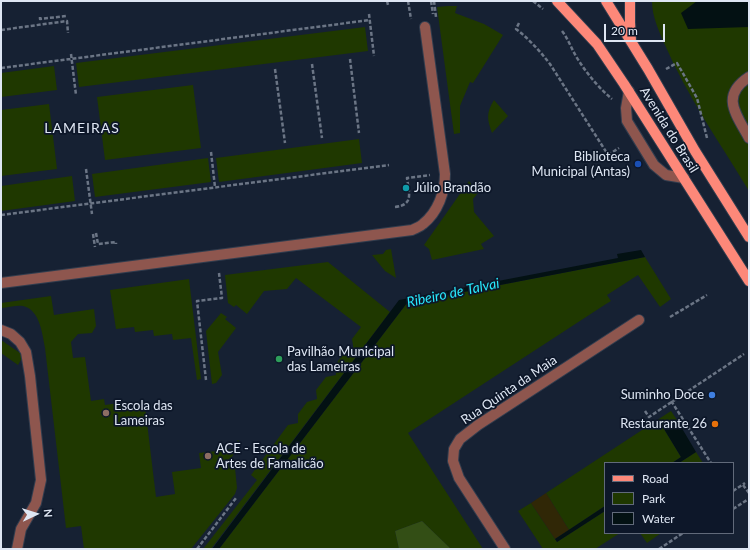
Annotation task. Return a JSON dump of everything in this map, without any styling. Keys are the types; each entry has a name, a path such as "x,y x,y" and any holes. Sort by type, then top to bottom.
{"main road":[{"name":"Avenida do Brasil","path":"557,1 597,44 749,281"},
{"name":"Avenida do Brasil","path":"606,1 695,151 748,235"},
{"path":"630,1 632,43"}],"street":[{"path":"1,283 412,230 423,225 437,207 445,186 425,27"},
{"path":"749,77 740,83 733,94 733,106 749,138"},
{"path":"629,92 626,108 627,121 654,166 666,175 684,178"},
{"name":"Rua Quinta da Maia","path":"505,549 459,478 453,461 454,450 457,444 460,439 478,425 639,320"},
{"path":"1,330 11,334 20,342 26,352 41,480 36,503 20,529 17,549"}],"path":[{"path":"408,1 411,22"},
{"path":"533,1 544,9"},
{"path":"369,14 374,56"},
{"path":"40,17 40,19 66,16"},
{"path":"1,68 370,20"},
{"path":"1,30 67,21 68,34"},
{"path":"519,23 516,29 534,45 550,64 612,161"},
{"path":"558,27 567,38 579,61 590,76 614,101"},
{"path":"70,54 76,95"},
{"path":"350,59 359,133"},
{"path":"312,64 322,138"},
{"path":"275,69 285,143"},
{"path":"608,155 619,148"},
{"path":"211,152 216,187"},
{"path":"1,215 389,165"},
{"path":"86,169 92,214"},
{"path":"394,207 403,206 410,198 407,178 431,175"},
{"path":"95,247 95,233 98,244 116,242 116,244"},
{"path":"206,380 197,301 222,298 219,273"},
{"path":"670,317 707,295"},
{"path":"645,411 649,417 744,354"},
{"path":"688,391 692,398"},
{"path":"668,396 710,462"},
{"path":"734,490 744,484 749,493"},
{"path":"197,549 236,498"},
{"path":"734,508 747,500"},
{"path":"659,549 682,534"}],"green space":[{"path":"652,1 749,1 749,191 683,83 656,24"},
{"path":"457,6 455,13 484,24 503,35 473,83 470,82 460,106 460,133 454,134 437,7"},
{"path":"365,27 368,51 79,87 76,63"},
{"path":"54,66 57,90 1,97 1,73"},
{"path":"193,85 201,148 105,160 97,97"},
{"path":"494,100 508,116 492,133 488,116"},
{"path":"49,104 57,169 1,176 1,110"},
{"path":"359,139 362,163 219,182 216,158"},
{"path":"208,158 211,182 95,197 92,174"},
{"path":"72,176 75,201 1,211 1,186"},
{"path":"469,181 478,193 473,199 474,212 494,236 481,244 484,249 432,260 429,249 424,245"},
{"path":"391,249 396,278 385,271 372,255 383,254 386,250"},
{"path":"645,257 671,299 660,307 638,275 607,295 611,301 408,433 483,549 451,549 422,521 395,531 399,549 219,549 407,303"},
{"path":"328,262 390,312 211,549 203,549 257,480 251,475 288,425 298,423 298,414 307,402 317,399 316,390 326,377 336,375 335,365 344,353 354,351 352,339 361,327 296,278 287,289 264,291 247,314 236,305 234,307 228,303 225,275"},
{"path":"189,279 201,379 197,380 191,338 173,340 172,334 154,336 153,330 135,332 134,327 116,329 110,290"},
{"path":"51,296 54,315 94,309 96,326 92,333 78,334 71,342 73,358 85,357 91,401 104,399 105,405 125,402 125,408 145,406 156,497 175,494 172,472 201,468 199,453 235,449 234,445 238,440 241,443 228,463 235,468 237,488 235,494 191,549 84,549 81,526 66,528 45,348 41,329 37,317 29,308 20,306 1,308 1,303"},
{"path":"221,313 227,317 225,319 236,328 218,352 222,375 216,383 212,384 206,331"},
{"path":"1,340 20,353 22,358 18,365 1,353"},
{"path":"671,411 677,420 664,429 681,457 674,462 604,462 604,507 569,530 546,493"},
{"path":"696,452 702,462 681,462"},
{"path":"531,503 557,542 604,512 604,534 618,534 595,549 543,549 518,511"},
{"path":"422,521 451,549 399,549 395,531"},
{"path":"641,534 660,534 647,543"}],"sand":[{"path":"546,493 569,530 555,539 531,503"}],"water":[{"path":"697,1 749,1 749,27 688,29 681,13"},
{"name":"Ribeiro de Talvai","path":"641,250 645,257 407,303 219,549 212,549 399,300 618,258 617,254"},
{"path":"677,420 696,452 681,462 674,462 681,457 664,429"},
{"path":"604,507 604,512 557,542 555,539"}],"place":[{"name":"Biblioteca Municipal (Antas)","path":"638,164"},
{"name":"Júlio Brandão","path":"406,188"},
{"name":"Pavilhão Municipal das Lameiras","path":"279,359"},
{"name":"Suminho Doce","path":"712,395"},
{"name":"Escola das Lameiras","path":"106,413"},
{"name":"Restaurante 26","path":"715,424"},
{"name":"ACE - Escola de Artes de Famalicão","path":"208,456"}],"district":[{"name":"LAMEIRAS","path":"82,128"}]}
